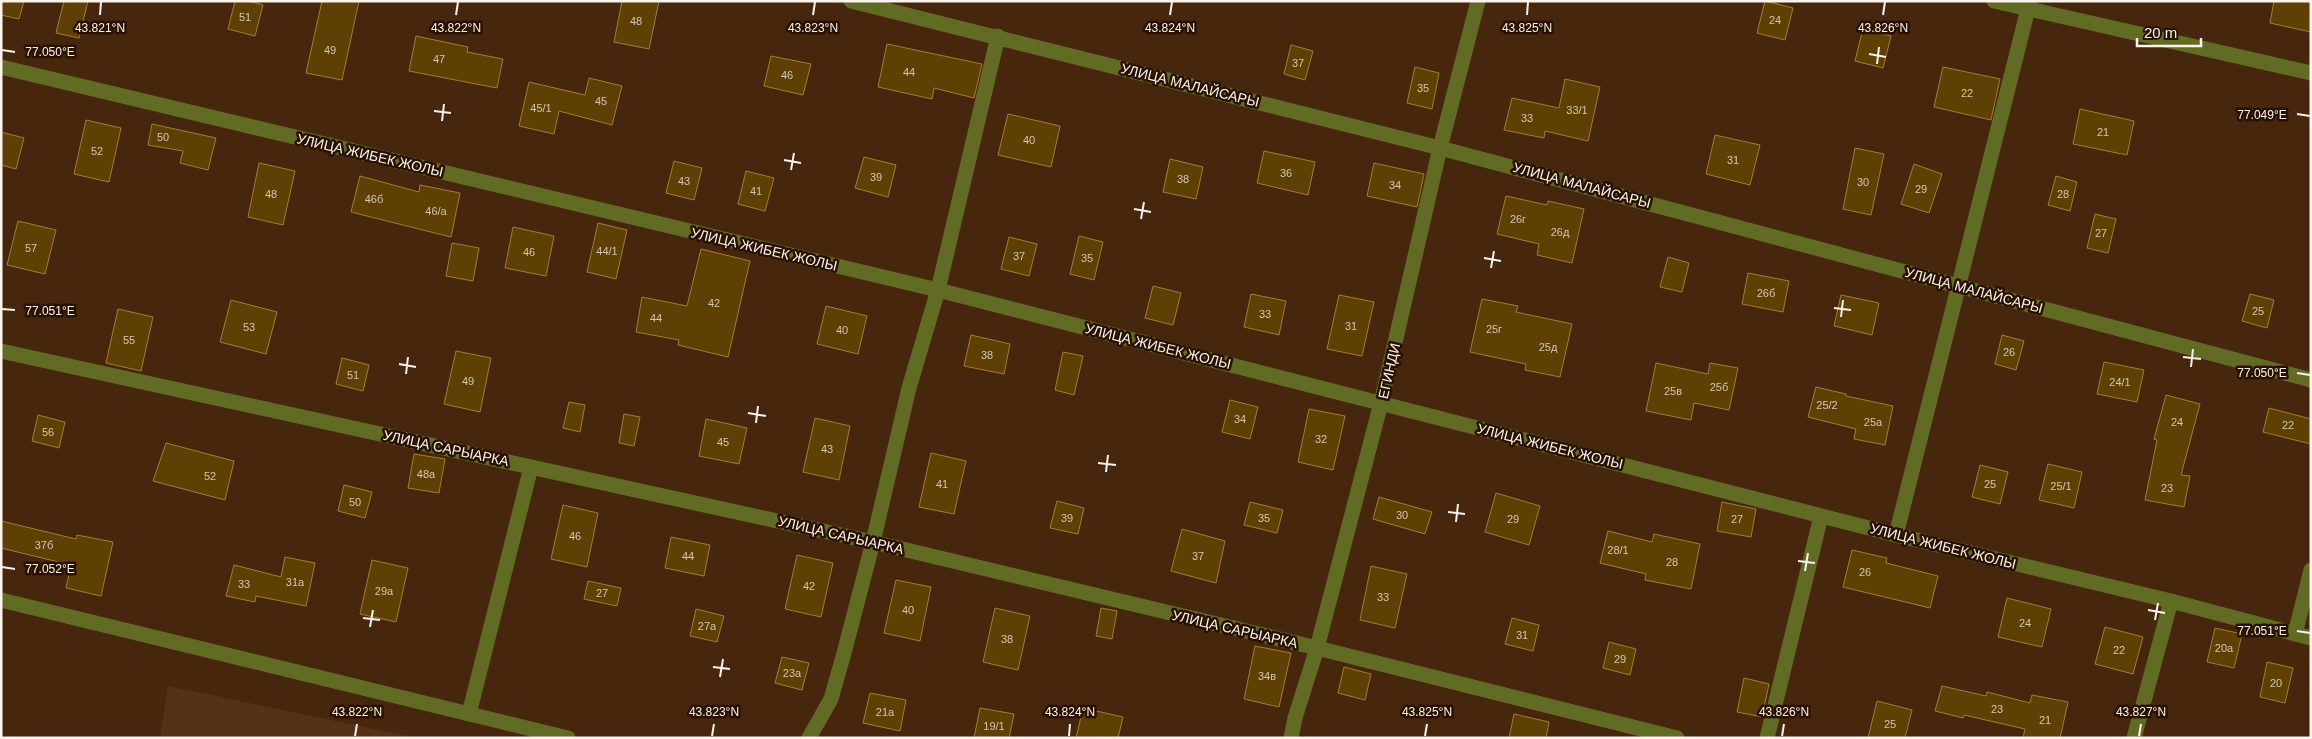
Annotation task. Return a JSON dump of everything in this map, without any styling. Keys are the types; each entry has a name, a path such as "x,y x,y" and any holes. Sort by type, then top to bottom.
{"street":[{"name":"УЛИЦА МАЛАЙСАРЫ","path":"851,1 998,36 1440,148 2311,380"},
{"name":"ЕГИНДИ","path":"1291,738 1295,718 1318,648 1381,403 1440,148 1478,1"},
{"path":"1994,1 2029,6 2311,74"},
{"path":"1896,535 2029,6"},
{"path":"809,738 831,699 873,542 909,388 938,290 998,36"},
{"name":"УЛИЦА ЖИБЕК ЖОЛЫ","path":"1,67 938,290 1821,516 2171,601 2311,638"},
{"name":"УЛИЦА САРЫАРКА","path":"1,351 873,542 1318,648 1677,738"},
{"path":"469,714 531,467"},
{"path":"1767,738 1821,516"},
{"path":"2295,634 2311,570"},
{"path":"1,600 568,738"},
{"path":"2134,738 2171,601"}],"shaded area":[{"path":"168,686 417,738 160,738"}],"building":[{"path":"1,1 24,1 19,19 1,15"},
{"path":"64,1 88,1 79,38 56,33"},
{"path":"235,1 249,1 263,5 255,36 228,29"},
{"path":"322,1 359,1 342,80 306,73"},
{"path":"622,1 659,1 649,49 614,42"},
{"path":"1765,1 1793,8 1785,40 1757,33"},
{"path":"2274,1 2311,1 2311,32 2270,23"},
{"path":"1863,29 1891,36 1883,68 1855,61"},
{"path":"416,36 468,47 467,52 503,59 497,88 409,71"},
{"path":"887,44 982,64 974,98 934,88 932,99 878,87"},
{"path":"1291,45 1313,51 1305,80 1284,74"},
{"path":"771,56 811,64 803,95 764,86"},
{"path":"1415,67 1439,73 1432,109 1407,103"},
{"path":"1943,67 2000,79 1991,120 1934,107"},
{"path":"589,78 622,86 612,125 559,111 554,134 519,126 529,82 585,95"},
{"path":"1565,79 1600,87 1588,141 1545,131 1544,138 1504,130 1512,98 1559,108"},
{"path":"2080,109 2134,121 2127,155 2073,144"},
{"path":"1008,114 1060,126 1051,167 998,155"},
{"path":"86,120 121,128 109,182 74,174"},
{"path":"152,124 216,138 208,170 180,163 183,151 148,145"},
{"path":"1,132 24,138 16,169 1,165"},
{"path":"1715,135 1760,145 1750,185 1706,174"},
{"path":"1855,148 1884,154 1871,215 1843,209"},
{"path":"1264,151 1315,162 1308,195 1257,183"},
{"path":"864,157 896,165 888,197 855,188"},
{"path":"1170,159 1203,167 1196,199 1163,192"},
{"path":"674,161 702,168 694,200 666,193"},
{"path":"259,163 295,171 283,225 248,217"},
{"path":"1374,163 1424,174 1417,207 1367,196"},
{"path":"1914,164 1942,174 1929,213 1901,204"},
{"path":"746,171 774,178 765,211 738,204"},
{"path":"360,176 419,192 420,185 460,193 451,237 351,212"},
{"path":"2056,176 2077,182 2070,211 2048,205"},
{"path":"1506,196 1547,205 1548,201 1584,209 1572,263 1537,255 1539,244 1497,234"},
{"path":"2095,214 2116,219 2108,253 2087,248"},
{"path":"18,221 56,230 45,274 7,265"},
{"path":"598,223 627,230 616,279 587,272"},
{"path":"513,227 554,236 546,276 505,268"},
{"path":"1079,236 1103,242 1094,280 1070,274"},
{"path":"1009,237 1037,244 1029,276 1001,269"},
{"path":"452,243 479,248 473,281 446,276"},
{"path":"701,249 750,261 728,357 678,345 679,340 636,332 642,297 687,306"},
{"path":"1668,257 1689,263 1682,292 1660,287"},
{"path":"1748,273 1789,281 1783,312 1742,304"},
{"path":"1153,286 1181,293 1173,325 1145,318"},
{"path":"1251,294 1286,301 1279,335 1244,327"},
{"path":"2250,294 2274,300 2267,328 2242,321"},
{"path":"1339,295 1374,302 1362,356 1327,349"},
{"path":"1841,295 1879,303 1872,335 1834,326"},
{"path":"1482,299 1518,306 1516,312 1572,324 1560,377 1525,370 1526,364 1470,352"},
{"path":"231,300 277,312 266,354 220,342"},
{"path":"826,306 867,316 858,354 817,344"},
{"path":"118,309 153,317 141,371 106,363"},
{"path":"971,335 1010,344 1004,374 964,366"},
{"path":"2002,335 2024,341 2016,370 1995,364"},
{"path":"456,351 491,358 480,412 444,404"},
{"path":"1063,352 1083,356 1074,395 1055,390"},
{"path":"342,358 369,365 363,391 336,384"},
{"path":"2104,362 2144,370 2137,402 2097,394"},
{"path":"1656,363 1708,374 1710,363 1738,368 1729,410 1694,403 1691,420 1646,411"},
{"path":"1816,387 1846,394 1846,396 1893,406 1885,445 1854,439 1856,429 1808,417"},
{"path":"2166,395 2200,404 2181,475 2190,476 2184,507 2145,500 2157,440 2154,439"},
{"path":"1230,400 1258,407 1250,439 1222,432"},
{"path":"569,402 585,405 580,432 563,428"},
{"path":"2269,408 2311,419 2311,444 2263,432"},
{"path":"1309,409 1345,416 1333,470 1298,462"},
{"path":"624,414 640,417 634,446 619,443"},
{"path":"38,415 65,422 59,448 32,441"},
{"path":"815,418 850,426 839,480 803,472"},
{"path":"706,419 747,428 739,464 699,456"},
{"path":"166,443 234,461 225,500 153,481"},
{"path":"931,453 966,461 954,514 919,507"},
{"path":"414,454 445,459 439,493 408,488"},
{"path":"2048,464 2082,472 2074,508 2039,500"},
{"path":"1980,465 2008,472 2000,504 1972,497"},
{"path":"344,485 372,492 365,518 338,511"},
{"path":"1496,493 1540,506 1529,545 1485,532"},
{"path":"1379,497 1432,512 1425,534 1373,519"},
{"path":"1057,501 1084,508 1078,534 1050,528"},
{"path":"1250,502 1283,510 1277,533 1244,525"},
{"path":"1722,502 1756,509 1751,537 1717,531"},
{"path":"563,505 598,513 587,567 551,559"},
{"path":"1,521 76,539 77,535 113,542 101,596 66,588 71,565 1,548"},
{"path":"1182,529 1225,541 1216,583 1171,571"},
{"path":"1608,531 1652,542 1654,534 1700,544 1691,589 1645,580 1646,574 1600,563"},
{"path":"671,537 710,545 704,576 665,568"},
{"path":"1852,550 1887,558 1886,563 1938,576 1930,608 1843,587"},
{"path":"797,555 833,563 821,617 785,609"},
{"path":"285,557 315,563 306,606 256,596 255,602 226,596 234,565 281,577"},
{"path":"372,560 408,568 396,622 360,614"},
{"path":"1371,566 1407,574 1395,628 1360,620"},
{"path":"896,580 931,587 920,641 884,633"},
{"path":"588,581 621,588 617,606 584,599"},
{"path":"2007,598 2051,609 2042,647 1998,637"},
{"path":"995,608 1030,616 1018,670 983,662"},
{"path":"1101,608 1117,611 1112,639 1096,636"},
{"path":"696,609 724,616 717,642 690,636"},
{"path":"1512,618 1539,625 1533,651 1505,644"},
{"path":"2105,627 2143,637 2133,674 2095,664"},
{"path":"2215,628 2242,634 2234,668 2207,662"},
{"path":"1609,642 1636,649 1630,675 1603,668"},
{"path":"1255,646 1291,653 1279,707 1244,699"},
{"path":"782,657 809,663 802,690 775,683"},
{"path":"2267,662 2293,668 2285,703 2260,697"},
{"path":"1344,667 1371,674 1365,700 1338,693"},
{"path":"1744,678 1769,684 1762,717 1737,712"},
{"path":"1942,686 1986,696 1987,692 2030,703 2032,695 2068,702 2060,738 2023,738 2025,729 1964,715 1963,718 1935,711"},
{"path":"870,693 906,700 900,731 863,723"},
{"path":"1877,701 1912,710 1905,738 1868,738"},
{"path":"980,708 1014,714 1009,738 974,738"},
{"path":"1083,708 1123,717 1118,738 1076,738"},
{"path":"1514,714 1549,722 1546,738 1509,738"}]}
